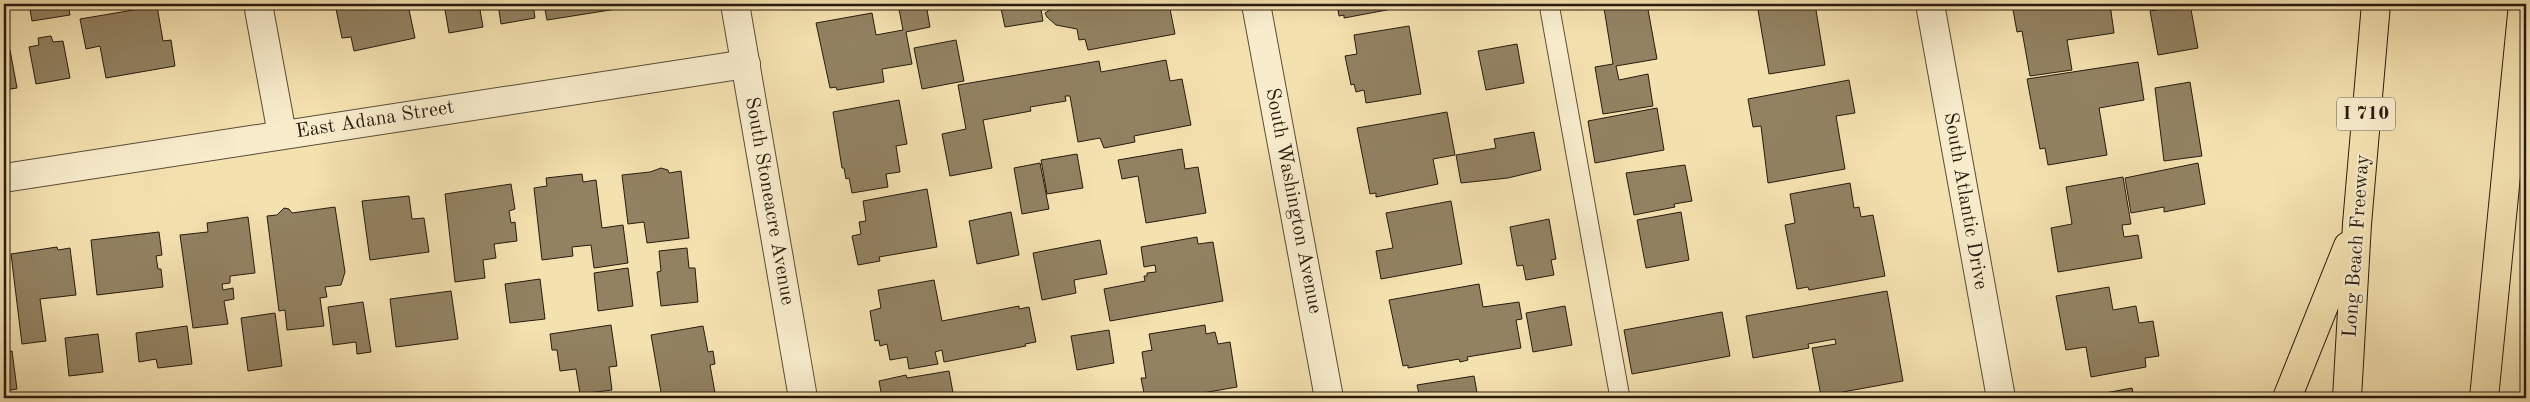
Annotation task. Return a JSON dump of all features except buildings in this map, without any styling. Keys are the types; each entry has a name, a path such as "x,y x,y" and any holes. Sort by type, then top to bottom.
{"highway":[{"name":"Long Beach Freeway","path":"2347,398 2356,224 2376,4"},
{"path":"2484,398 2522,4"},
{"path":"2287,398 2356,224"}],"street":[{"path":"258,4 282,134"},
{"name":"South Stoneacre Avenue","path":"735,4 804,398"},
{"name":"South Washington Avenue","path":"1256,4 1329,398"},
{"name":"South Atlantic Drive","path":"1930,4 2001,398"},
{"name":"East Adana Street","path":"4,178 746,64"}],"lane":[{"path":"1550,4 1620,398"}]}
